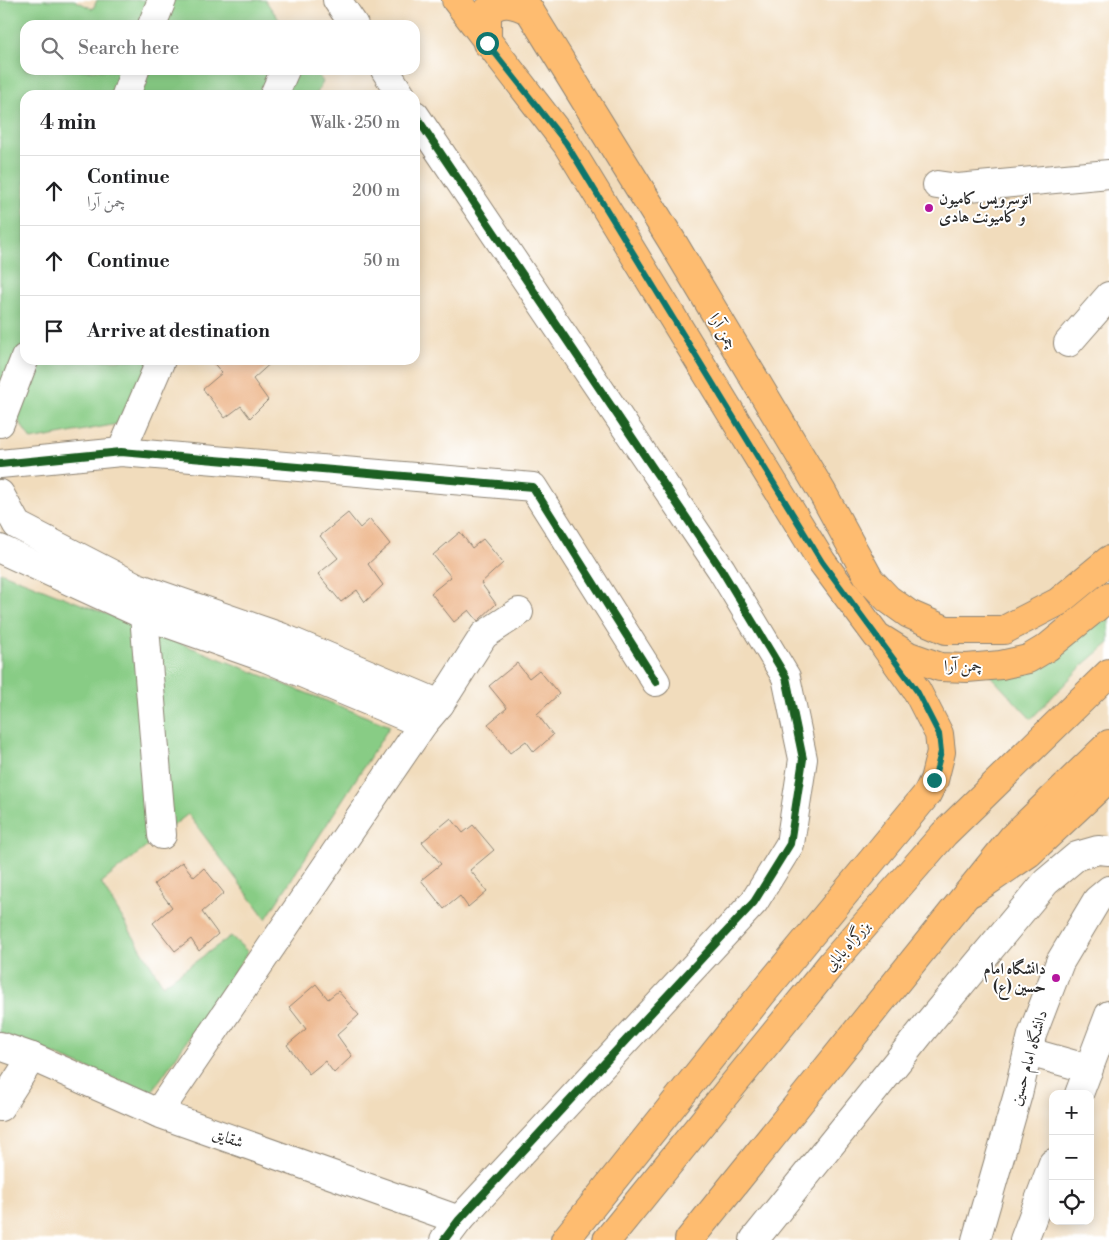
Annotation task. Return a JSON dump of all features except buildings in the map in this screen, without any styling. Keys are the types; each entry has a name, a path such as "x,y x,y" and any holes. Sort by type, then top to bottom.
{"main road":[{"name":"چمن آرا","path":"456,0 487,43 566,143 822,562 877,636 909,656 940,667 967,668 1001,665 1028,659 1048,647 1109,597"},
{"path":"487,43 487,11 496,3 509,2 527,6"},
{"name":"چمن آرا","path":"527,6 630,172 822,492 870,580 888,599 909,614 946,630 1004,630 1058,602 1109,560"},
{"path":"565,1240 774,980 927,794 934,780 941,752 939,734 917,691 877,636"},
{"name":"بزرگراه بابایی","path":"607,1240 832,963 944,834 1109,673"},
{"path":"689,1240 1013,837 1109,744"},
{"path":"961,900 1029,853 1109,778"}],"street":[{"path":"154,20 162,0"},
{"path":"337,0 351,20"},
{"path":"128,90 133,75"},
{"path":"276,90 283,75"},
{"path":"387,75 398,90"},
{"path":"420,122 721,569 786,677 803,759 790,844 754,902 451,1230"},
{"path":"937,185 958,188 1109,174"},
{"path":"1068,343 1109,296"},
{"path":"0,424 22,365"},
{"path":"121,452 158,365"},
{"path":"0,464 121,452 533,487 656,682"},
{"path":"0,494 17,525 137,587 273,648 432,714"},
{"path":"0,549 144,615 273,648"},
{"path":"137,587 144,615 162,835"},
{"path":"158,1113 432,714 484,635 519,612"},
{"path":"754,1240 930,1021 1046,882 1077,856 1098,850 1109,851"},
{"name":"دانشگاه امام حسین","path":"976,1240 1029,1052 1032,1035 1060,962 1097,900 1109,890"},
{"path":"1029,1052 1084,1082 1109,1015"},
{"name":"شقایق","path":"0,1046 32,1057 158,1113 451,1230"},
{"path":"0,1107 32,1057"},
{"path":"1024,1240 1049,1174"}],"green space":[{"path":"0,0 74,0 93,9 97,0 265,0 279,20 20,20 20,75 318,75 323,82 319,90 20,90 20,365 165,365 134,421 31,440 0,392"},
{"path":"0,572 390,726 266,919 188,814 101,883 163,985 231,936 248,952 151,1093 0,1033"},
{"path":"1109,585 1109,643 1081,667 1031,719 981,666 1017,655"}],"cycle path":[{"path":"420,122 721,569 786,677 803,759 790,844 754,902 459,1220 444,1240"},
{"path":"0,464 121,452 533,487 656,682"}],"place":[{"name":"اتوسرویس کامیون و کامیونت هادی","path":"929,208"},
{"name":"دانشگاه امام حسین (ع)","path":"1056,978"}],"route":[{"path":"487,43 566,143 822,562 917,691 939,734 941,752 934,780"}]}
